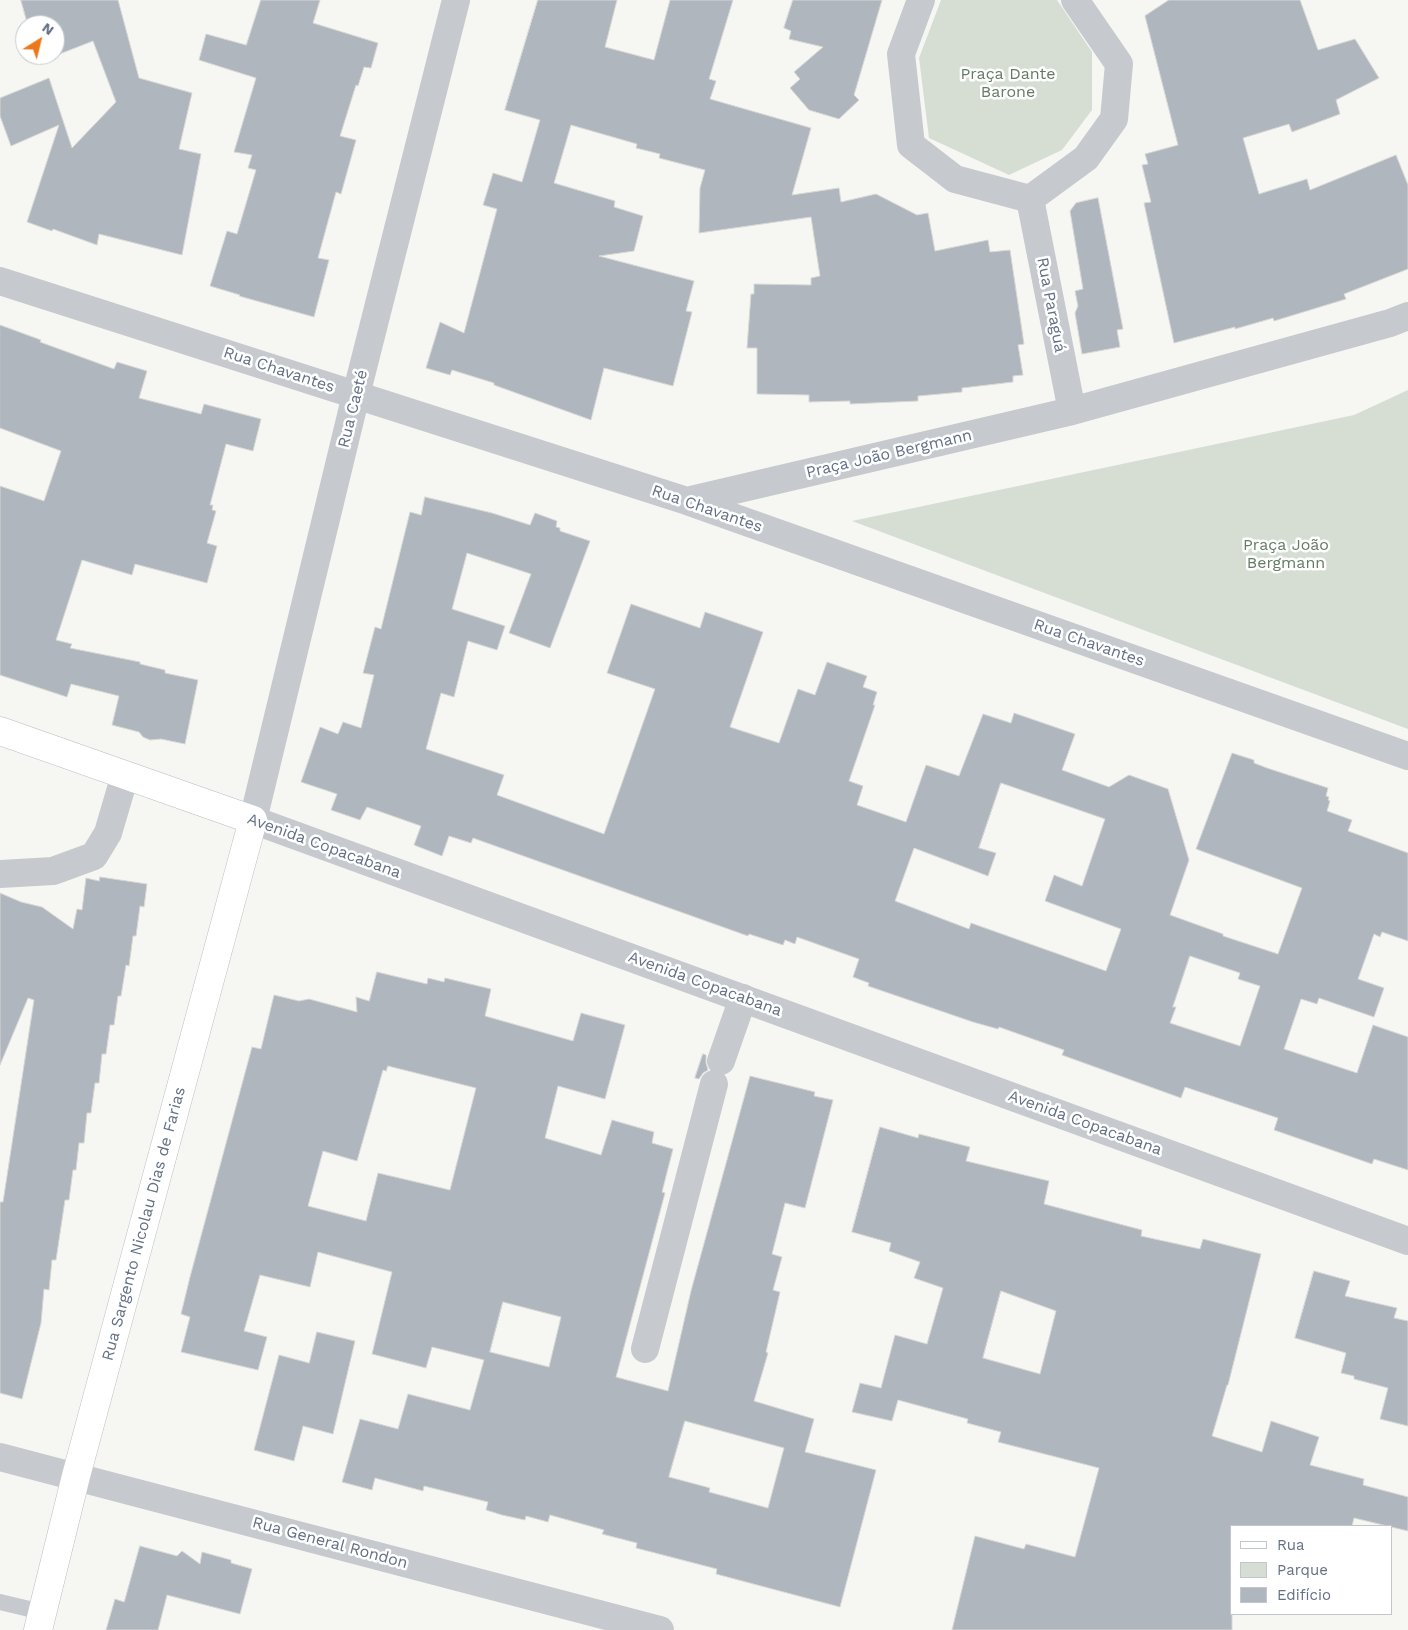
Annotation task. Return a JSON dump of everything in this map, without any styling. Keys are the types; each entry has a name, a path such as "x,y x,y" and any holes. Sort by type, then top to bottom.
{"main road":[{"name":"Avenida Copacabana","path":"0,731 253,820"},
{"name":"Rua Sargento Nicolau Dias de Farias","path":"40,1621 76,1476 253,820"}],"street":[{"name":"Rua Caeté","path":"253,820 356,395 456,0"},
{"path":"921,0 900,54 911,145 955,179 1030,199 1086,158 1114,119 1119,64 1075,0"},
{"name":"Rua Paraguá","path":"1030,199 1072,411"},
{"name":"Rua Chavantes","path":"0,281 687,501 1408,756"},
{"name":"Praça João Bergmann","path":"687,501 1072,411 1390,323 1408,316"},
{"path":"0,874 53,871 94,856 108,833 125,775"},
{"name":"Avenida Copacabana","path":"253,820 1408,1241"},
{"path":"645,1349 717,1072 742,998"},
{"name":"Rua General Rondon","path":"0,1457 660,1630"}],"lane":[{"path":"0,1602 40,1621"}],"green space":[{"name":"Praça Dante Barone","path":"941,0 1057,0 1092,52 1092,110 1062,150 1009,175 929,138 919,58"},
{"name":"Praça João Bergmann","path":"1408,390 1408,729 852,521 1354,415"}],"building":[{"path":"21,0 118,0 139,78 192,93 179,149 201,154 182,255 99,234 97,245 27,222 59,125 11,146 0,116 0,98 49,78 72,148 116,102 93,41 65,52 65,15 25,15"},
{"path":"261,0 320,0 313,23 378,43 371,68 364,67 358,86 356,85 340,136 356,140 341,194 336,192 318,258 329,260 314,317 210,286 227,231 237,234 256,170 248,168 252,155 234,152 256,78 199,60 206,34 246,45"},
{"path":"538,0 617,0 605,47 654,60 670,0 733,0 709,79 716,81 710,99 811,128 792,195 839,188 841,202 876,194 917,215 928,213 935,251 988,240 990,252 1010,250 1024,344 1018,345 1023,375 1013,376 1013,382 962,388 962,392 918,396 918,401 850,404 850,401 809,402 809,395 757,394 757,348 747,348 751,294 754,294 754,284 811,285 811,278 820,276 811,217 699,233 700,188 705,170 659,158 660,154 636,148 637,144 571,125 554,183 615,201 614,207 643,216 634,251 599,256 694,281 686,311 692,312 673,386 604,368 591,420 494,385 494,383 452,370 450,375 426,368 440,322 464,333 497,209 483,205 493,173 522,182 540,120 505,110"},
{"path":"793,0 882,0 854,95 859,100 839,119 809,110 790,88 800,79 794,72 823,47 789,39 791,31 784,28"},
{"path":"1169,0 1300,0 1318,50 1355,39 1379,78 1336,100 1340,114 1292,132 1289,124 1243,138 1259,194 1307,179 1310,190 1396,155 1408,185 1408,269 1344,294 1346,299 1274,321 1273,318 1174,343 1144,203 1151,202 1142,165 1148,164 1145,154 1178,145 1145,16"},
{"path":"1098,198 1123,329 1117,330 1120,347 1082,354 1075,313 1078,306 1075,291 1083,289 1070,211 1076,203"},
{"path":"0,325 114,369 117,362 147,371 139,398 201,414 204,404 261,419 253,451 226,444 210,505 213,505 212,510 216,511 207,543 217,546 207,583 135,564 132,575 82,560 56,640 72,644 70,648 140,662 140,664 165,670 165,673 198,680 185,744 161,739 150,740 143,737 139,732 112,725 119,696 71,684 67,697 0,675 0,486 44,501 61,451 0,428"},
{"path":"425,497 492,513 530,525 535,513 557,521 556,527 560,528 560,531 590,541 550,648 509,633 531,574 467,553 452,609 505,626 497,650 468,641 454,697 441,693 426,749 504,775 497,795 604,834 655,689 607,673 631,604 700,628 705,612 763,632 730,727 779,743 798,689 815,695 827,662 867,676 863,687 877,692 873,705 875,705 849,781 863,786 857,805 906,822 926,765 959,776 983,714 1011,723 1014,713 1075,734 1062,770 1109,787 1129,775 1168,789 1189,860 1170,915 1223,934 1223,936 1278,954 1302,888 1196,849 1232,753 1254,760 1254,763 1267,768 1328,788 1326,796 1329,797 1328,800 1330,801 1327,811 1352,820 1348,831 1408,853 1408,941 1382,932 1380,937 1374,934 1358,979 1384,988 1374,1017 1319,998 1317,1004 1301,999 1284,1049 1357,1073 1373,1025 1408,1037 1408,1170 1374,1159 1372,1164 1274,1130 1278,1118 1185,1087 1181,1098 1062,1055 1064,1050 999,1027 998,1029 973,1022 868,986 869,983 853,977 859,959 797,937 795,944 785,940 783,945 749,934 748,936 473,838 471,843 449,836 442,856 414,845 421,826 367,807 360,820 331,810 337,794 301,782 320,727 338,734 343,722 361,728 374,675 363,673 375,627 381,629 410,512 421,515","holes":["1001,783 1105,819 1082,886 1054,875 1045,901 1121,929 1106,971 971,923 969,929 895,901 914,848 988,876 996,853 979,848","1190,956 1240,973 1238,979 1260,986 1240,1046 1170,1023 1176,1007 1173,1007"]},
{"path":"100,877 147,884 144,907 140,906 136,936 133,936 129,966 126,965 121,996 118,996 114,1025 110,1025 106,1054 102,1054 99,1083 95,1083 91,1113 87,1113 84,1143 79,1143 76,1170 73,1170 69,1200 65,1200 56,1260 52,1260 49,1290 44,1289 41,1323 22,1399 0,1393 0,1202 3,1202 34,1000 28,998 0,1065 0,893 21,902 42,907 73,929 77,909 82,910 86,878 99,881"},
{"path":"377,972 427,984 428,978 444,982 445,978 491,989 485,1016 573,1041 581,1013 625,1025 605,1099 558,1086 545,1138 601,1155 612,1120 654,1132 652,1143 673,1149 662,1192 665,1193 616,1377 668,1391 691,1291 750,1076 815,1092 814,1096 833,1100 805,1208 785,1203 772,1254 782,1257 773,1290 780,1292 766,1352 768,1353 754,1401 814,1419 805,1452 876,1470 840,1607 716,1574 717,1569 636,1548 637,1543 602,1534 604,1530 550,1515 548,1522 526,1516 525,1520 486,1510 488,1502 424,1486 423,1491 375,1478 372,1490 342,1482 360,1419 398,1429 408,1394 470,1410 484,1360 432,1347 426,1368 372,1354 392,1272 318,1252 310,1287 260,1275 244,1331 267,1337 258,1370 181,1352 190,1317 181,1314 190,1277 252,1047 261,1049 274,995 299,1001 309,999 357,1012 356,997 369,1001","holes":["388,1066 476,1088 450,1190 378,1173 366,1221 308,1206 323,1151 357,1161 383,1070 386,1071","503,1302 561,1317 549,1367 490,1352","685,1421 784,1448 768,1508 709,1492 710,1488 669,1477"]},
{"path":"703,1054 706,1055 708,1070 699,1079 695,1078"},
{"path":"880,1127 918,1138 919,1134 970,1147 966,1161 1049,1181 1044,1204 1142,1230 1141,1236 1200,1249 1203,1239 1261,1254 1228,1385 1212,1436 1262,1452 1271,1421 1319,1437 1310,1465 1364,1479 1363,1485 1408,1497 1408,1531 1393,1527 1393,1525 1383,1525 1354,1518 1352,1525 1230,1525 1230,1615 1232,1615 1232,1630 952,1630 975,1536 1024,1549 1026,1544 1075,1557 1099,1468 998,1442 1001,1432 967,1423 968,1419 898,1400 892,1421 852,1412 860,1383 881,1388 895,1335 927,1344 943,1288 914,1278 920,1262 889,1251 891,1243 852,1232","holes":["1001,1291 1056,1311 1040,1374 983,1358"]},
{"path":"1314,1271 1350,1281 1345,1296 1397,1308 1394,1318 1408,1321 1408,1426 1380,1419 1388,1388 1354,1379 1354,1376 1341,1373 1346,1353 1295,1338"},
{"path":"317,1332 355,1341 333,1434 303,1426 294,1461 254,1450 279,1355 309,1363"},
{"path":"140,1546 177,1556 182,1551 200,1564 202,1552 231,1560 231,1563 252,1569 240,1614 167,1595 158,1630 106,1630 115,1599 124,1602"}]}
